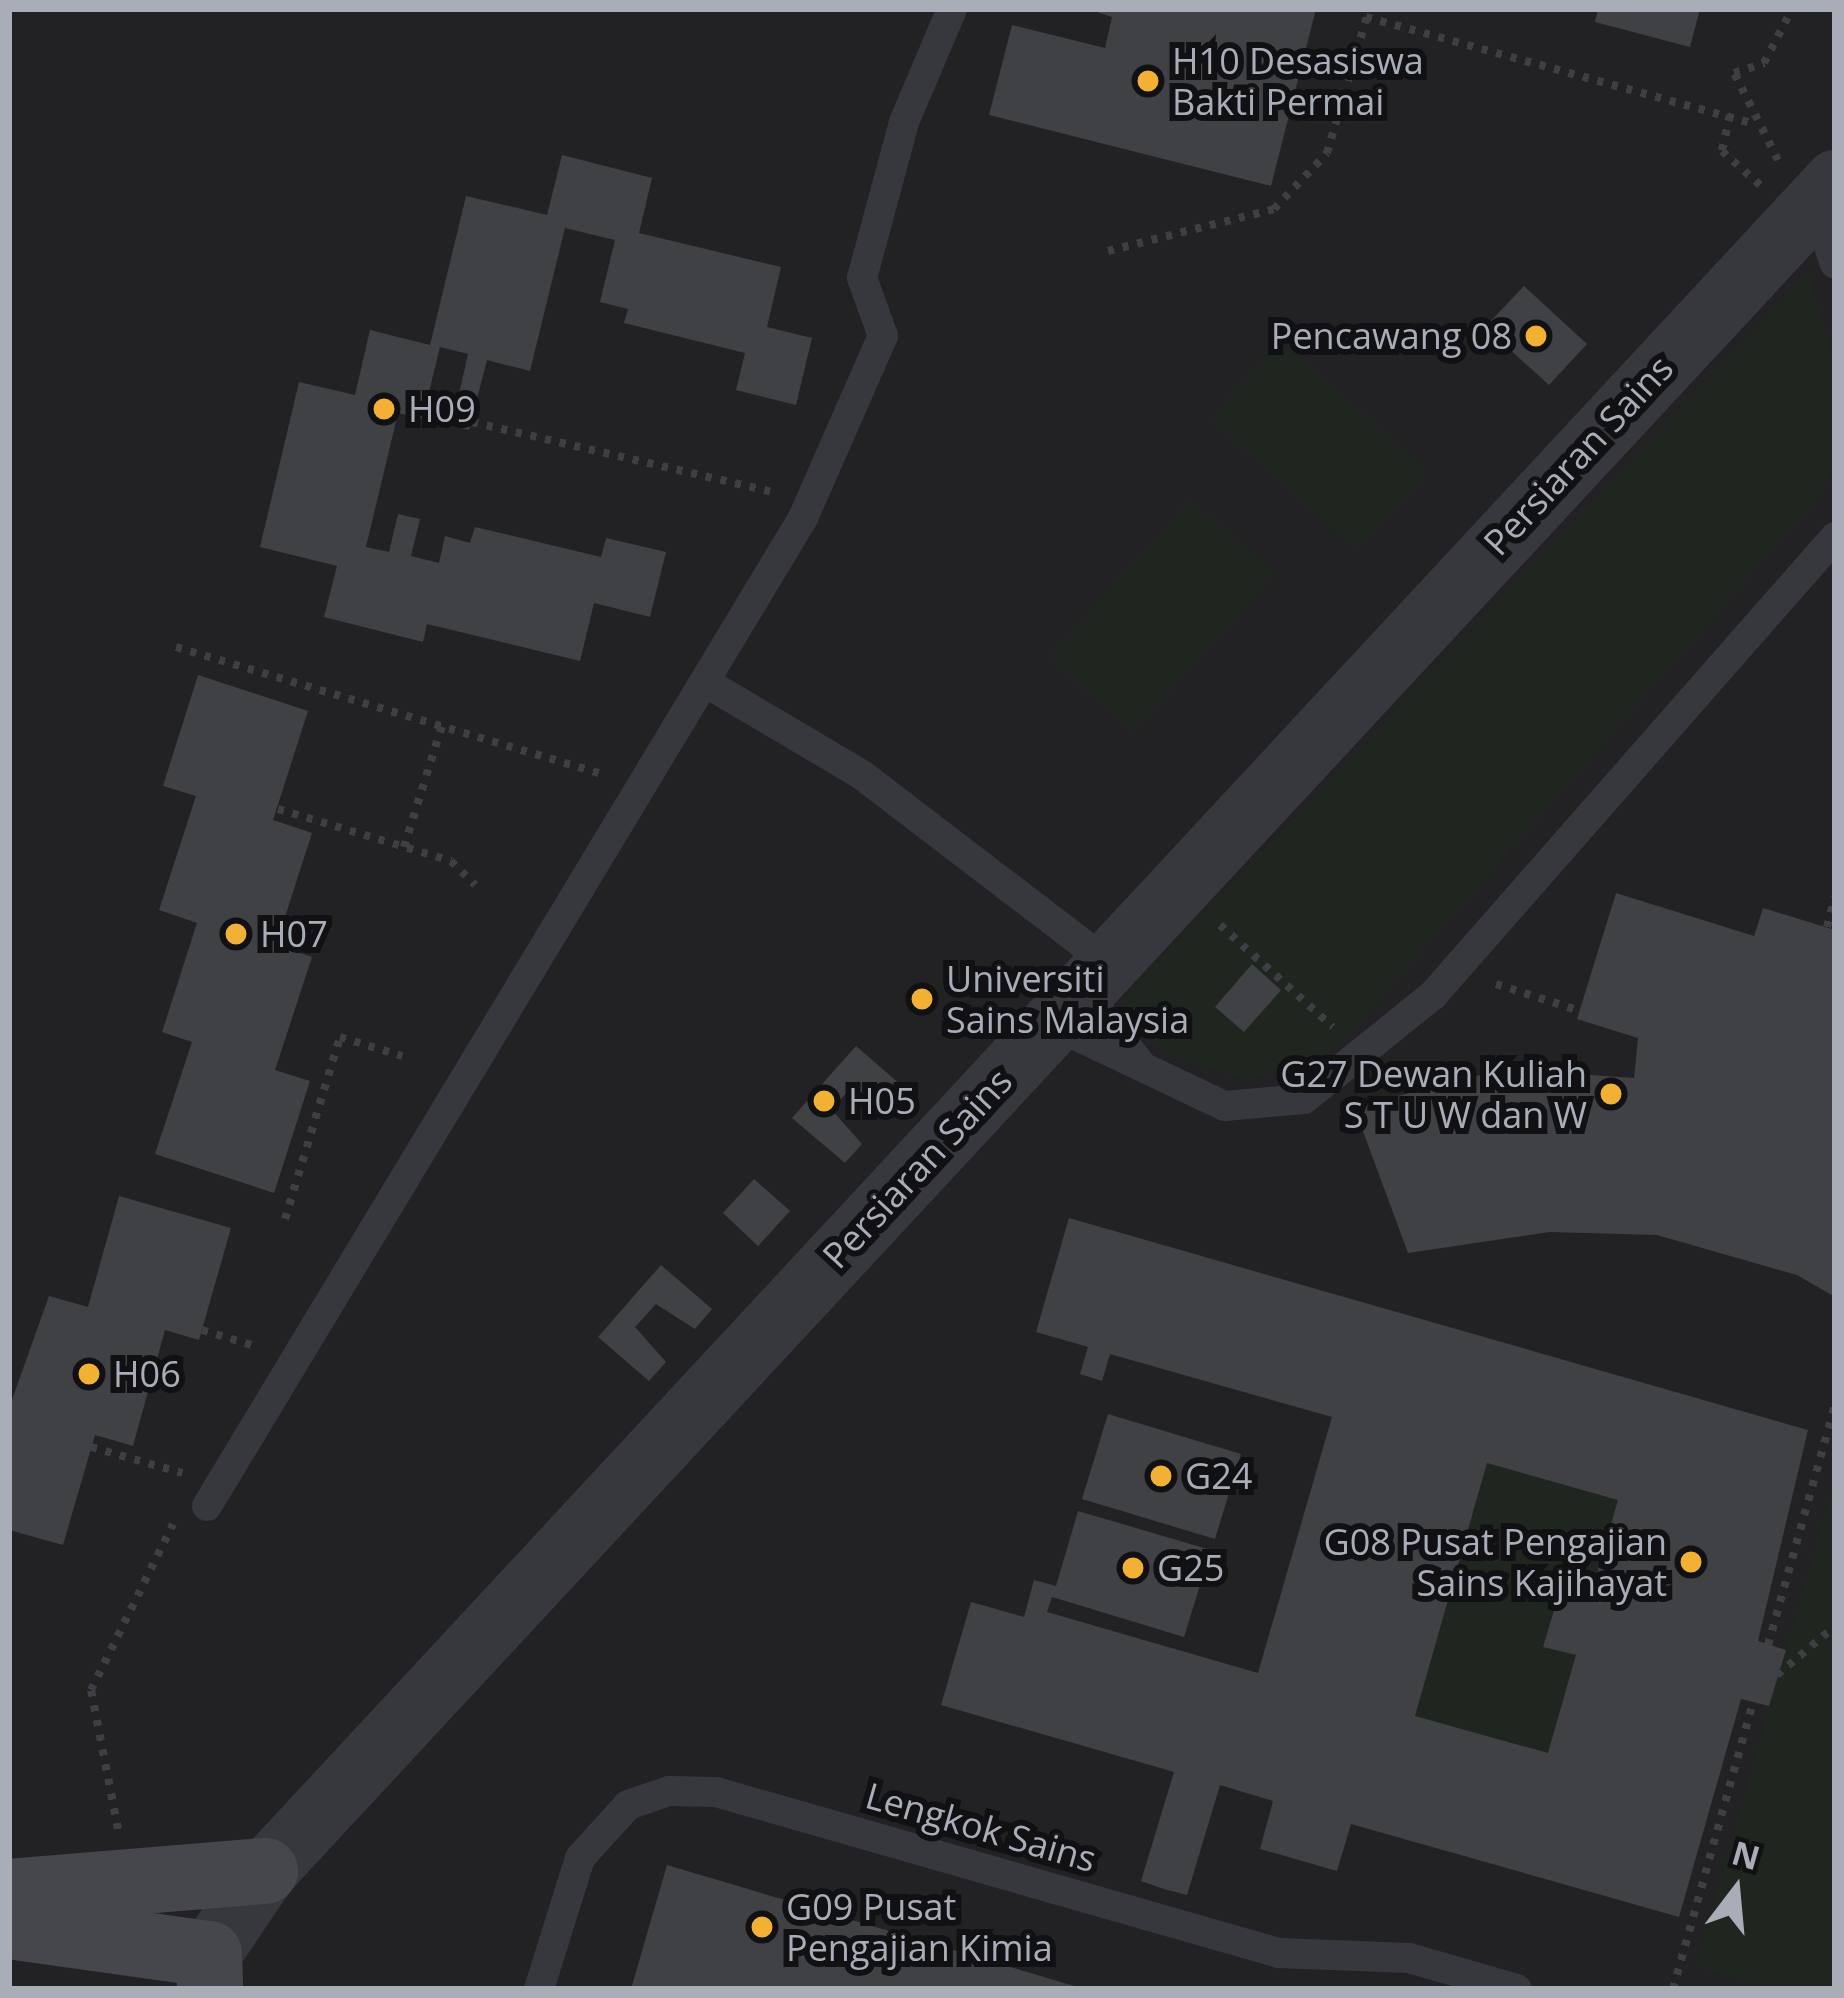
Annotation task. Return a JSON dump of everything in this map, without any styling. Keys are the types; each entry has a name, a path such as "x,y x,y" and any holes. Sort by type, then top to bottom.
{"street":[{"name":"Persiaran Sains","path":"209,1971 265,1871 1178,888 1801,186"},
{"path":"9,1892 265,1871"},
{"path":"9,1925 209,1971"}],"lane":[{"path":"206,1506 710,685 810,501 883,336 862,278 904,122 952,9"},
{"path":"1801,186 1835,264"},
{"path":"710,685 862,776 1081,993 1146,1070 1225,1106 1264,1109 1334,1080 1433,995 1835,537"},
{"path":"1081,993 1146,1070"},
{"name":"Lengkok Sains","path":"539,1989 580,1858 628,1805 669,1791 716,1792 1279,1953 1409,1958 1517,1989"}],"path":[{"path":"1792,9 1764,63 1734,73 1751,123 1801,186"},
{"path":"1108,250 1274,209 1328,153 1368,13 1751,123"},
{"path":"1730,115 1722,151 1801,186"},
{"path":"472,422 810,501"},
{"path":"176,646 647,788"},
{"path":"404,847 442,726"},
{"path":"278,809 451,861 475,885"},
{"path":"1178,888 1333,1027"},
{"path":"1826,927 1835,897"},
{"path":"1530,996 1580,1011"},
{"path":"285,1219 340,1037 402,1056"},
{"path":"202,1330 248,1344"},
{"path":"1768,1645 1835,1405"},
{"path":"91,1447 160,1467"},
{"path":"119,1833 91,1690 172,1525 206,1506"},
{"path":"1778,1676 1835,1626"},
{"path":"1673,1989 1753,1702"}],"shaded area":[{"name":"Universiti Sains Malaysia","path":"9,9 1835,9 1835,1989 9,1989"},
{"path":"1809,273 1835,365 1835,465 1823,492 1346,1038 1311,1067 1245,1079 1172,1056 1135,1026 1120,1002"},
{"path":"1280,340 1428,472 1358,550 1210,419"},
{"path":"1191,500 1275,574 1133,732 1049,657"},
{"path":"1487,1463 1618,1500 1590,1598 1560,1590 1543,1646 1576,1655 1548,1753 1415,1716"},
{"path":"1835,1478 1835,1989 1772,1989 1695,1967"}],"building":[{"name":"H10 Desasiswa Bakti Permai","path":"1087,9 1316,9 1271,186 989,115 1012,25 1105,48 1112,17"},
{"path":"1598,9 1700,9 1690,47 1595,22"},
{"name":"H09","path":"562,155 652,178 639,233 781,267 767,327 812,338 796,405 736,390 745,353 624,323 628,309 600,302 615,240 565,228 530,371 487,360 469,430 398,413 366,547 389,552 398,514 420,519 411,556 439,563 445,536 470,543 475,527 601,557 606,538 666,552 650,617 594,603 580,661 427,624 423,642 324,617 337,566 260,547 299,382 355,395 370,330 430,345 466,196 547,215","holes":["440,347 468,354 457,403 428,396"]},
{"name":"Pencawang 08","path":"1524,286 1587,344 1549,385 1485,327"},
{"name":"H07","path":"198,675 308,711 273,820 312,833 276,945 312,957 275,1070 310,1081 274,1193 155,1154 192,1042 162,1032 197,923 159,910 196,796 163,786"},
{"name":"G27 Dewan Kuliah S T U W dan W","path":"1616,893 1754,936 1763,908 1835,930 1835,1297 1797,1275 1657,1235 1550,1232 1408,1253 1354,1107 1504,1069 1634,1078 1638,1038 1577,1019"},
{"path":"1252,964 1281,990 1244,1032 1215,1007"},
{"name":"H05","path":"856,1046 909,1092 891,1112 852,1086 832,1110 862,1144 845,1163 792,1118"},
{"path":"754,1179 790,1211 758,1246 723,1213"},
{"name":"H06","path":"119,1196 231,1228 199,1340 165,1330 133,1446 95,1435 63,1545 9,1530 9,1408 49,1296 88,1307"},
{"name":"G08 Pusat Pengajian Sains Kajihayat","path":"1069,1218 1808,1430 1758,1641 1786,1650 1769,1706 1741,1699 1679,1917 1351,1824 1337,1871 1260,1849 1273,1801 1220,1785 1187,1895 1164,1889 1141,1881 1174,1772 941,1705 971,1602 1024,1617 1034,1580 1056,1586 1078,1511 1211,1550 1184,1637 1052,1597 1047,1612 1258,1673 1332,1417 1110,1354 1102,1381 1080,1374 1088,1347 1036,1332","holes":["1487,1463 1618,1500 1590,1598 1560,1590 1543,1647 1576,1655 1548,1753 1415,1716"]},
{"path":"661,1265 712,1309 695,1329 656,1304 635,1327 666,1362 649,1381 598,1337"},
{"name":"G24","path":"1108,1414 1241,1454 1215,1539 1082,1499"},
{"name":"G09 Pusat Pengajian Kimia","path":"667,1865 1081,1988 1081,1989 631,1989"}],"place":[{"name":"H10 Desasiswa Bakti Permai","path":"1148,81"},
{"name":"Pencawang 08","path":"1536,336"},
{"name":"H09","path":"384,409"},
{"name":"H07","path":"236,934"},
{"name":"Universiti Sains Malaysia","path":"922,999"},
{"name":"G27 Dewan Kuliah S T U W dan W","path":"1611,1094"},
{"name":"H05","path":"824,1101"},
{"name":"H06","path":"89,1374"},
{"name":"G24","path":"1161,1476"},
{"name":"G08 Pusat Pengajian Sains Kajihayat","path":"1691,1562"},
{"name":"G25","path":"1133,1568"},
{"name":"G09 Pusat Pengajian Kimia","path":"762,1927"}]}
